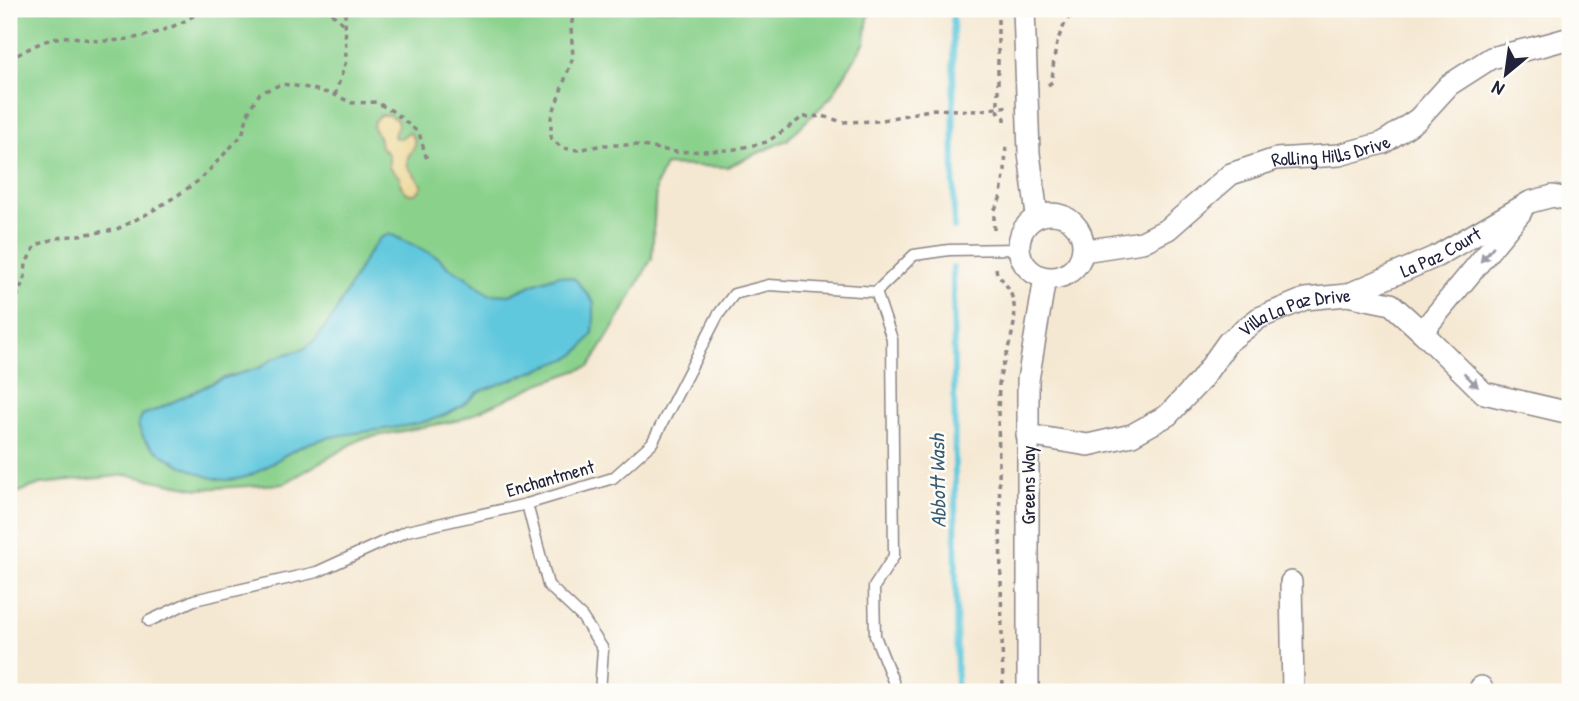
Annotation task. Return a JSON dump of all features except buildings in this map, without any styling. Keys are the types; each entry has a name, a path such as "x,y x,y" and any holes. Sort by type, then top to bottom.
{"street":[{"path":"1024,9 1029,153 1037,216"},
{"name":"Rolling Hills Drive","path":"1083,250 1142,243 1168,229 1231,174 1276,159 1339,155 1383,143 1418,119 1450,85 1491,58 1570,38"},
{"name":"La Paz Court","path":"1347,295 1437,256 1530,202 1553,196 1570,200"},
{"name":"La Paz Court","path":"1422,332 1530,202"},
{"path":"1057,214 1074,223 1080,231 1083,250 1080,261 1066,275 1055,279 1045,278 1035,275 1021,260 1018,239 1029,222 1037,216 1057,214"},
{"name":"Greens Way","path":"1028,692 1028,380 1045,278"},
{"name":"Villa La Paz Drive","path":"1027,435 1088,445 1132,435 1168,415 1201,380 1228,342 1259,318 1305,299 1347,295 1391,304 1484,393 1570,413"},
{"path":"1291,582 1293,692"}],"lane":[{"path":"893,692 893,681 875,636 874,587 894,556 892,339 876,292 914,254 949,250 1018,249"},
{"name":"Enchantment","path":"149,621 194,600 317,572 407,531 527,504 613,478 652,443 719,315 734,294 769,285 876,292"},
{"path":"527,504 548,585 582,617 603,649 600,692"}],"path":[{"path":"9,60 36,44 64,37 101,41 138,38 169,28 204,9"},
{"path":"323,9 345,25"},
{"path":"335,94 346,61 345,9"},
{"path":"574,9 571,28 573,57 551,118 551,138 562,148 577,150 604,145 636,145 676,152 731,150 767,142 803,117 822,116 843,122 878,121 934,109 976,111 1026,103 1052,82 1055,50 1064,22 1075,9"},
{"path":"993,230 994,211 1000,199 1006,157 1004,118 998,107 998,9"},
{"path":"9,306 18,295 25,276 26,263 36,245 57,237 115,230 178,195 201,179 242,135 250,108 260,93 282,84 335,94 352,103 376,102 394,112 419,133 428,163"},
{"path":"996,268 997,274 1004,280 1010,292 1015,319 1000,378 998,410 1003,692"}],"green space":[{"path":"18,9 869,9 865,42 831,97 787,140 727,167 665,165 656,186 652,258 590,366 539,384 460,420 361,439 283,484 198,489 128,475 40,484 9,496 9,20"}],"sand":[{"path":"380,115 388,115 397,120 395,138 401,138 409,132 414,139 415,145 407,165 422,185 416,193 405,191 400,177 389,168 389,155 381,147 379,136 373,128"}],"water":[{"path":"390,234 438,257 488,294 510,295 559,275 575,279 594,303 593,333 572,357 478,392 461,406 441,416 420,423 307,444 258,472 237,479 216,479 194,471 160,453 145,440 138,425 142,415 221,379 259,368 276,357 304,349 317,338 334,315 365,258 380,238"}],"waterway":[{"name":"Abbott Wash","path":"953,9 954,228"},
{"name":"Abbott Wash","path":"953,268 957,692"}]}
